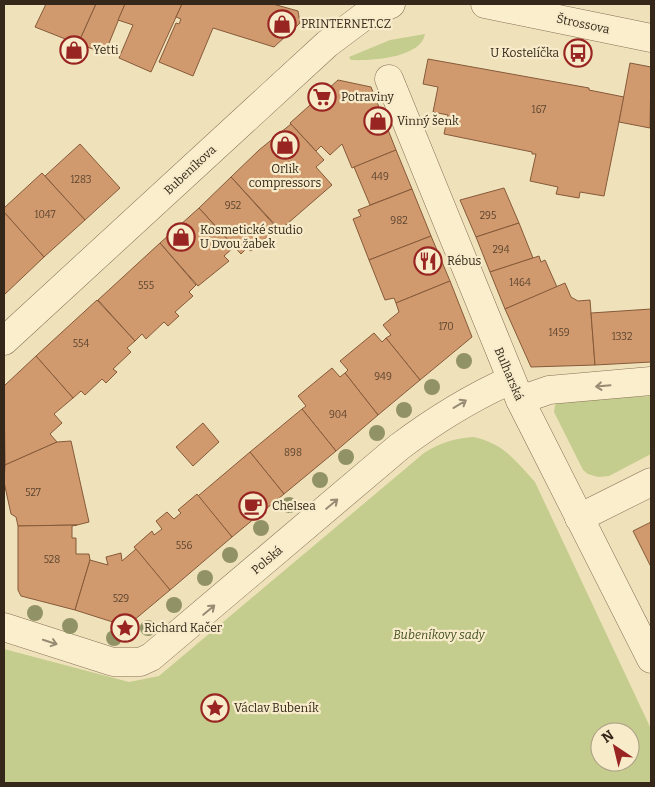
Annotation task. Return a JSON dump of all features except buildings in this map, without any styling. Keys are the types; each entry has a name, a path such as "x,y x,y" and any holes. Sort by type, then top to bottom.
{"street":[{"name":"Štrossova","path":"486,4 651,38"},
{"name":"Bubeníkova","path":"4,341 327,44 384,5"},
{"name":"Bulharská","path":"389,79 516,390 651,659"},
{"name":"Polská","path":"4,627 113,662 140,662 151,657 399,447 456,407 516,390 549,390 651,382"},
{"path":"579,518 651,482"}],"green space":[{"path":"425,34 421,42 405,53 370,60 351,60 349,57 390,40"},
{"path":"651,396 651,454 609,476 598,477 588,474 583,470 554,412 558,401"},
{"name":"Bubeníkovy sady","path":"473,437 493,443 508,453 535,482 651,729 651,783 4,783 4,649 129,682 159,676 424,453 453,440"}],"place":[{"name":"PRINTERNET.CZ","path":"282,24"},
{"name":"Yetti","path":"74,50"},
{"name":"U Kostelíčka","path":"578,53"},
{"name":"Potraviny","path":"322,97"},
{"name":"Vinný šenk","path":"378,121"},
{"name":"Orlik compressors","path":"285,145"},
{"name":"Kosmetické studio U Dvou žabek","path":"181,237"},
{"name":"Rébus","path":"428,261"},
{"name":"Chelsea","path":"253,506"},
{"name":"Richard Kačer","path":"125,628"},
{"name":"Václav Bubeník","path":"215,708"}]}
